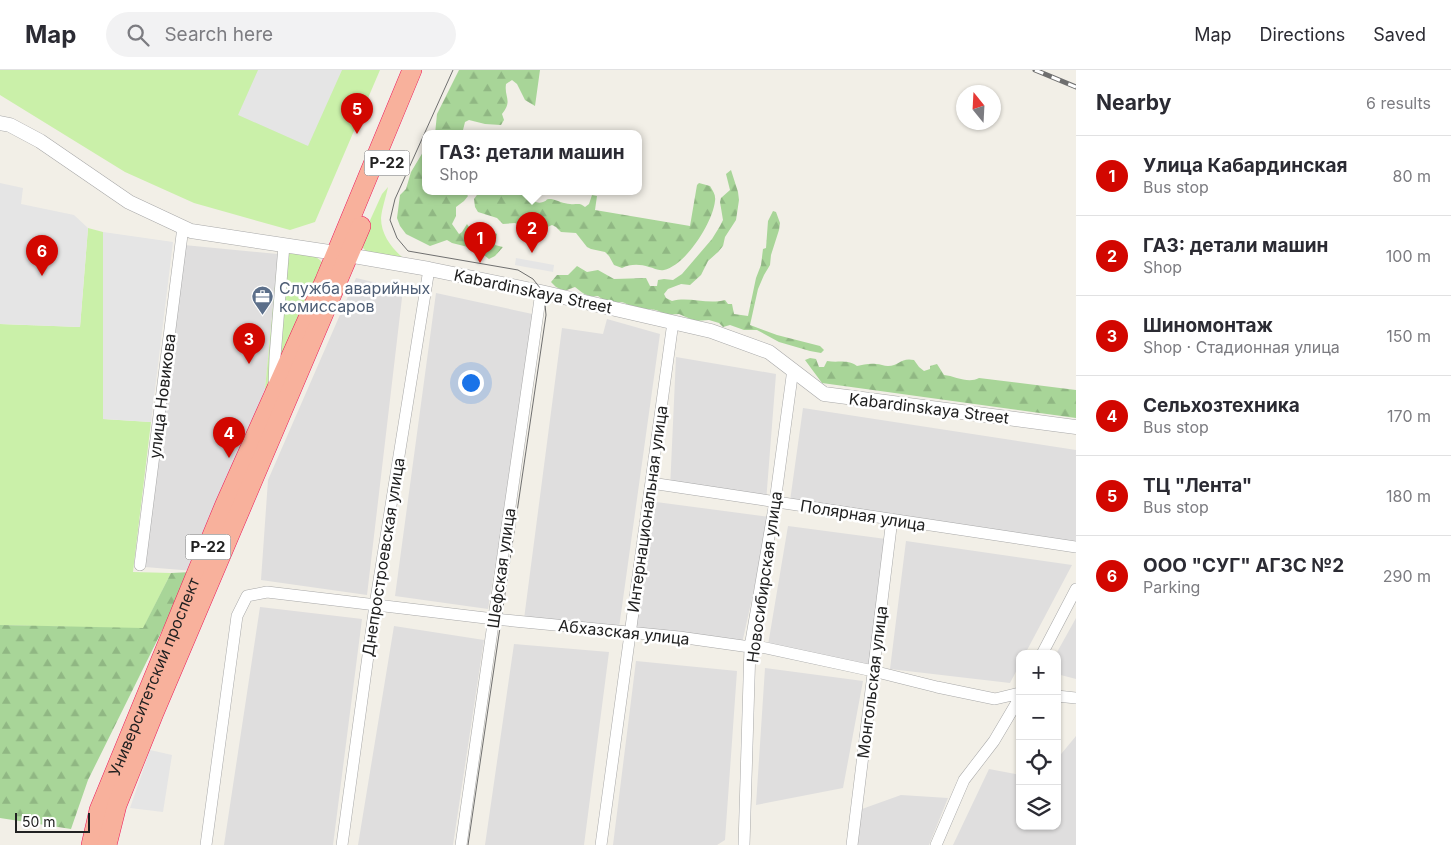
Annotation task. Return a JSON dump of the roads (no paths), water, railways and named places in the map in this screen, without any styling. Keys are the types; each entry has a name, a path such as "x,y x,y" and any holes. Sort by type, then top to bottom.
{"highway":[{"name":"Университетский проспект","path":"91,845 99,810 222,513 273,396 343,255 412,70"},
{"name":"Университетский проспект","path":"106,845 117,805 343,255 426,70"}],"street":[{"name":"Kabardinskaya Street","path":"0,123 10,125 40,141 129,202 192,231 429,269 711,331 769,352 824,394 1076,427"},
{"name":"улица Новикова","path":"140,565 183,227"},
{"path":"273,396 274,357 284,245"},
{"name":"Днепростроевская улица","path":"342,845 375,605 429,269"},
{"name":"Шефская улица","path":"461,845 540,292"},
{"name":"Интернациональная улица","path":"601,845 673,322"},
{"name":"Новосибирская улица","path":"744,845 750,647 775,502 793,370"},
{"name":"Полярная улица","path":"651,483 1076,547"},
{"name":"Монгольская улица","path":"852,845 892,519"},
{"path":"1044,650 1076,589"},
{"name":"Абхазская улица","path":"206,845 237,616 247,596 267,592 761,648 995,698 1016,695"},
{"path":"1061,696 1076,698"},
{"path":"936,845 964,780 994,741 1016,702"}],"tram line":[{"path":"426,130 453,70"},
{"path":"422,139 395,199 390,220 397,238 408,251 518,270 533,279 544,293 546,315 468,845"}],"railway":[{"path":"1035,70 1076,87"}],"place":[{"name":"ТЦ \"Лента\"","path":"357,134"},
{"name":"ГАЗ: детали машин","path":"532,253"},
{"name":"Улица Кабардинская","path":"480,263"},
{"name":"ООО \"СУГ\" АГЗС №2","path":"42,276"},
{"name":"Служба аварийных комиссаров","path":"263,316"},
{"name":"Шиномонтаж","path":"249,364"},
{"name":"Сельхозтехника","path":"229,458"}]}
